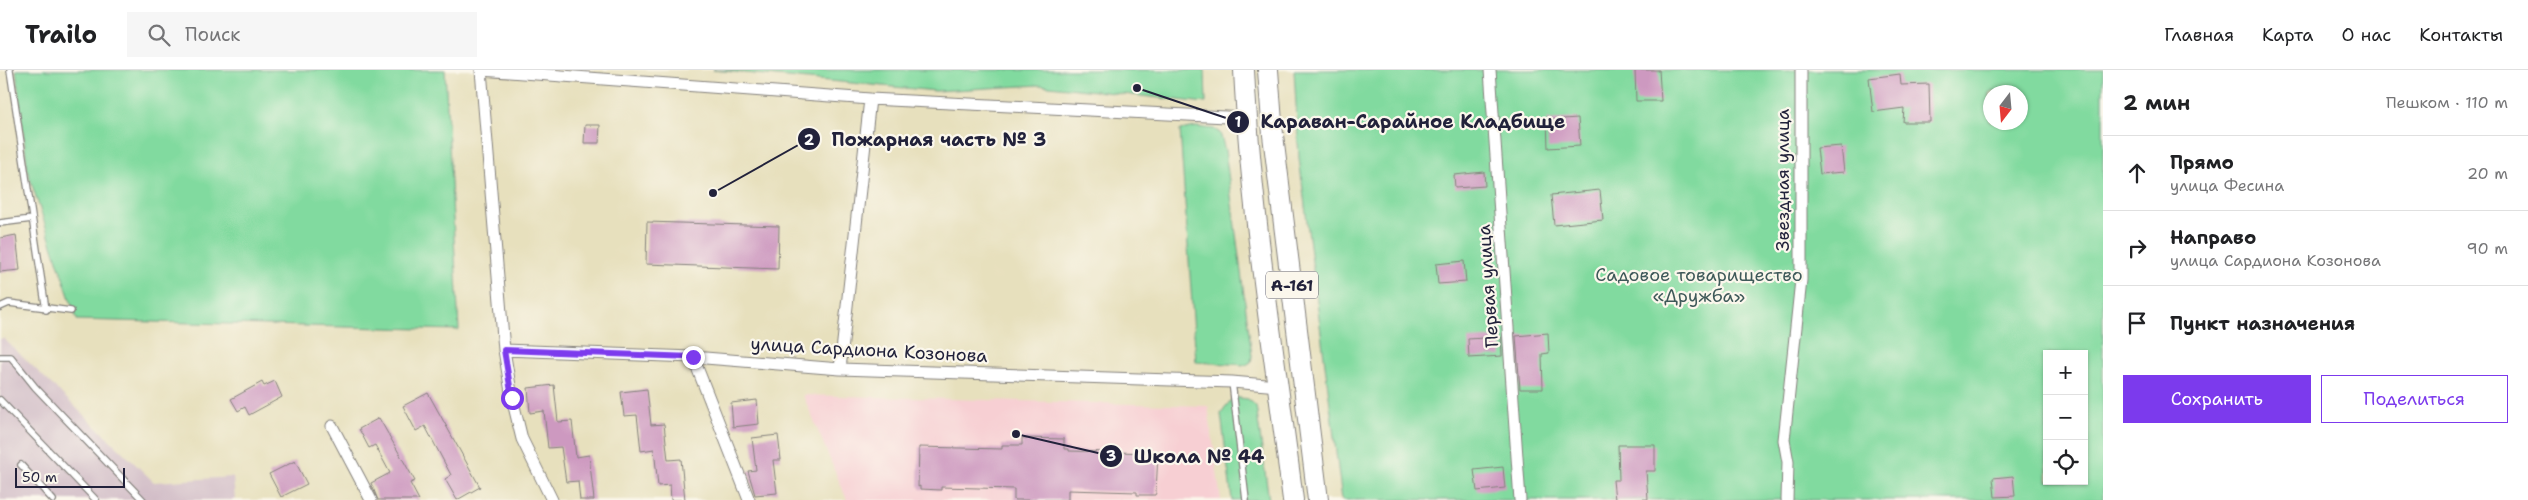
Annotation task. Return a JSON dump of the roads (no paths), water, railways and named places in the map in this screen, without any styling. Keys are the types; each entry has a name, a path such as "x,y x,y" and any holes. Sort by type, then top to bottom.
{"highway":[{"name":"А-161","path":"1244,70 1246,118 1293,500"},
{"name":"А-161","path":"1268,70 1273,135 1318,500"}],"street":[{"path":"552,500 522,439 512,398 504,350 481,70 870,99 1246,118"},
{"name":"Первая улица","path":"1490,70 1520,500"},
{"name":"Звездная улица","path":"1787,500 1788,462 1784,440 1801,280 1801,70"},
{"path":"840,369 870,99"},
{"name":"улица Сардиона Козонова","path":"504,350 693,357 840,369 1232,382 1279,386"},
{"path":"693,357 749,500"},
{"path":"332,426 371,500"}],"lane":[{"path":"10,70 46,310"},
{"path":"0,223 32,219"},
{"path":"0,307 9,303 46,310 70,311"},
{"path":"0,357 11,357 35,387 143,500"},
{"path":"1232,382 1246,500"},
{"path":"0,400 96,500"},
{"path":"21,465 53,500"}],"place":[{"name":"Караван-Сарайное Кладбище","path":"1137,88"},
{"name":"Пожарная часть № 3","path":"713,193"},
{"name":"Школа № 44","path":"1016,434"}],"park label":[{"name":"Садовое товарищество «Дружба»","path":"1699,285"}]}
